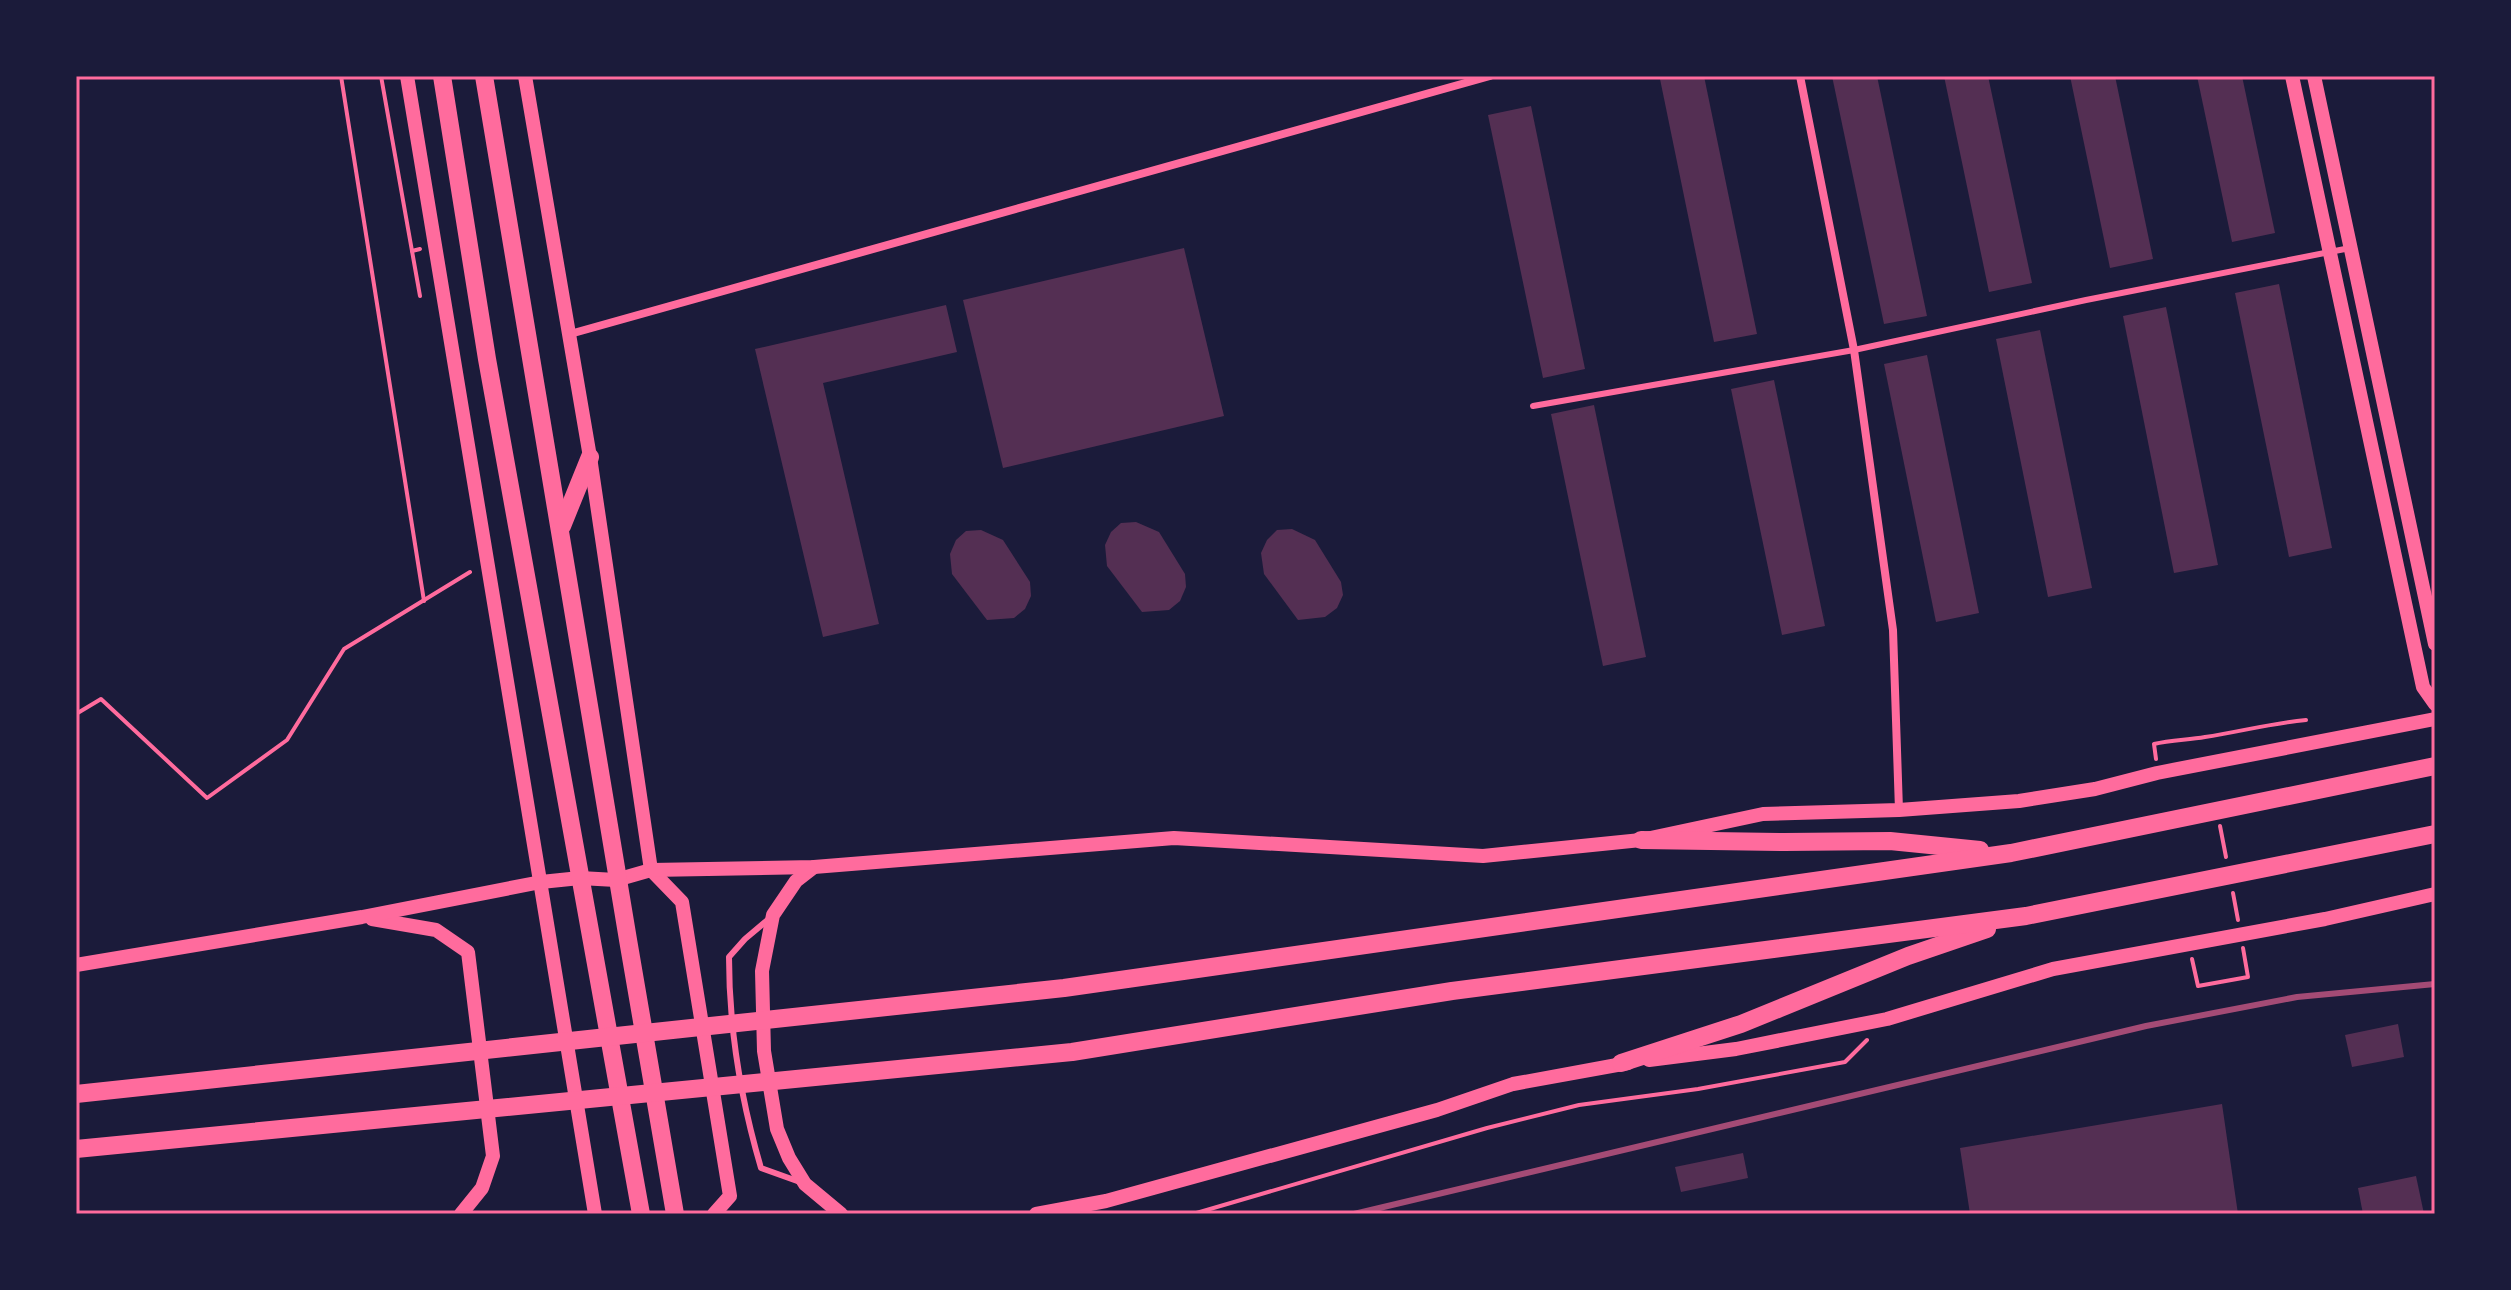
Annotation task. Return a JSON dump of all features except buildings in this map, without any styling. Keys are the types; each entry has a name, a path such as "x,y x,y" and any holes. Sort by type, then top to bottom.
{"main road":[{"path":"442,76 490,374 641,1214"},
{"path":"484,76 561,528 616,880 675,1214"},
{"path":"561,528 590,457"},
{"path":"76,1094 1064,988 2011,853 2435,766"},
{"path":"76,1149 1072,1052 1452,991 2026,916 2435,834"},
{"path":"1641,840 1890,841 2011,853"},
{"path":"1621,1063 1741,1024 1908,956 2026,916"}],"street":[{"path":"407,76 595,1214"},
{"path":"525,76 590,457 651,870 682,902 730,1196 714,1214"},
{"path":"570,334 1490,76"},
{"path":"1800,76 1854,350 1893,630 1899,810"},
{"path":"2292,76 2423,687 2435,704"},
{"path":"2314,76 2435,644"},
{"path":"76,965 362,917 541,882 580,878 616,880 651,870 814,867 1174,838 1483,856 1641,840 1763,814 1899,810 2064,795 2157,773 2435,719"},
{"path":"814,867 796,881 773,915 762,971 764,1051 777,1129 789,1158 805,1184 841,1214"},
{"path":"1036,1214 1106,1201 1437,1110 1513,1084 1621,1063 1736,1049 1887,1019 2053,969 2325,919 2435,894"},
{"path":"362,917 436,930 468,952 493,1156 482,1188 461,1214"}],"lane":[{"path":"1533,406 1854,350 2350,248"},
{"path":"773,915 729,957 729,1007 750,1131 761,1168 805,1184"}],"path":[{"path":"341,76 424,601"},
{"path":"412,251 420,296"},
{"path":"76,714 101,699 207,798 287,740 344,649 470,572"},
{"path":"2154,744 2306,720"},
{"path":"2189,944 2198,986 2248,977"},
{"path":"1193,1214 1487,1128 1579,1105 1698,1089 1845,1062 1887,1019"}],"railway":[{"path":"1354,1214 2146,1026 2297,997 2435,984"}]}
